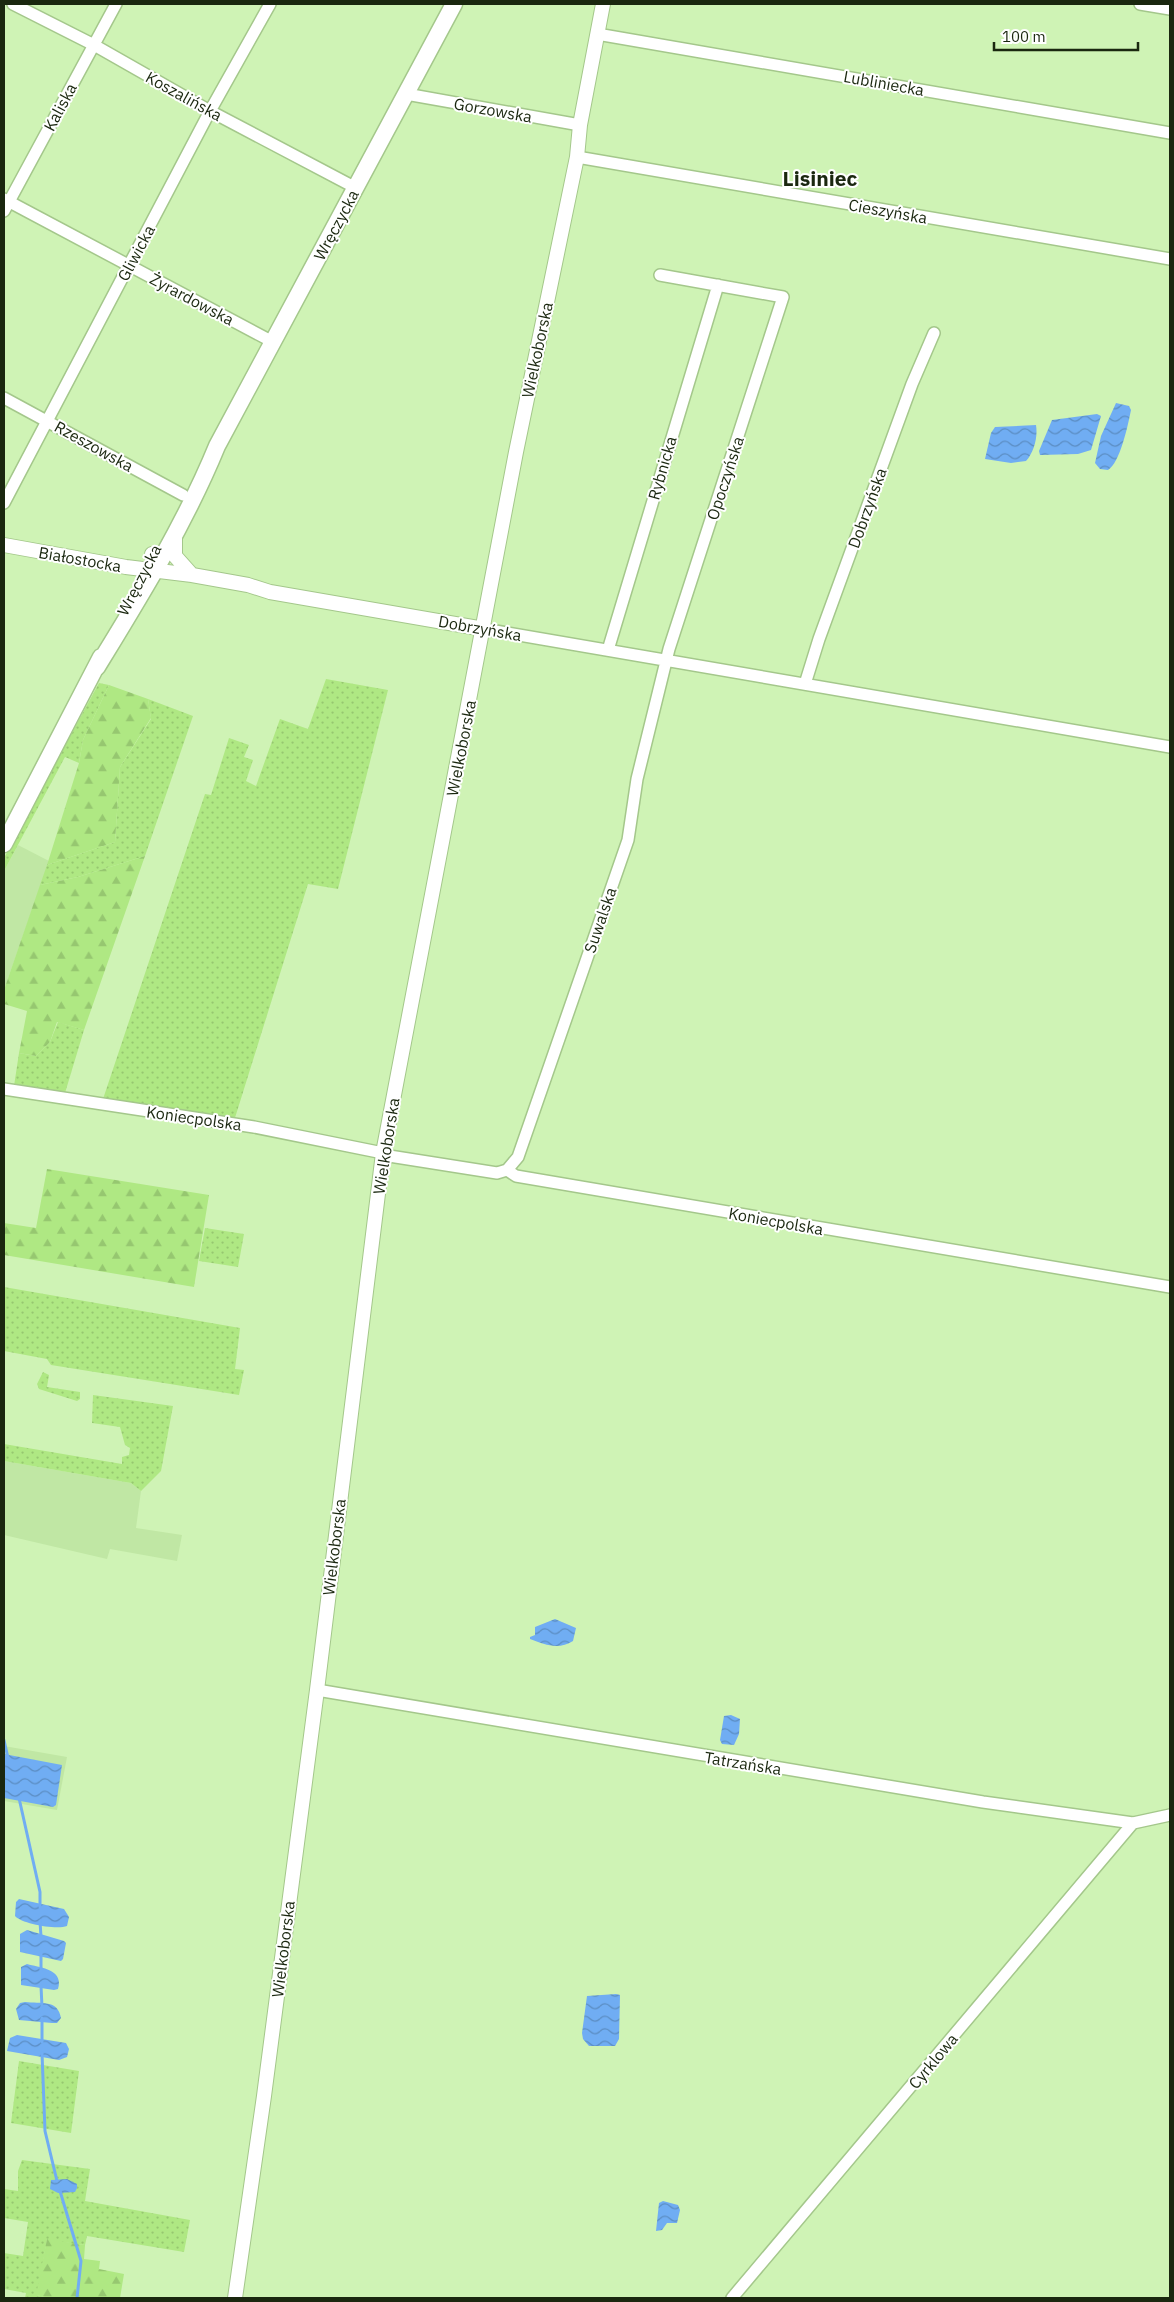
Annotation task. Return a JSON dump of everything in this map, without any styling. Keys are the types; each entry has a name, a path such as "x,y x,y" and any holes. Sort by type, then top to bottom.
{"main road":[{"name":"Wręczycka","path":"150,564 175,534 199,489 217,446 454,4"},
{"name":"Wręczycka","path":"4,844 150,564 183,495 217,446"}],"street":[{"name":"Koszalińska","path":"13,4 94,45 210,111 356,188"},
{"name":"Kaliska","path":"5,204 116,4"},
{"name":"Gliwicka","path":"4,503 210,111 270,4"},
{"name":"Wielkoborska","path":"235,2298 264,2096 317,1690 383,1154 484,629 516,452 577,157 580,125 603,4"},
{"path":"1140,4 1170,9"},
{"name":"Lubliniecka","path":"597,34 1170,133"},
{"name":"Gorzowska","path":"406,94 580,125"},
{"name":"Cieszyńska","path":"577,157 1170,259"},
{"name":"Żyrardowska","path":"5,204 130,266 273,342"},
{"path":"660,275 718,286"},
{"name":"Opoczyńska","path":"667,660 783,297 718,286"},
{"name":"Rybnicka","path":"608,650 718,286"},
{"name":"Dobrzyńska","path":"804,684 912,384 934,333"},
{"name":"Rzeszowska","path":"4,398 183,495"},
{"path":"175,534 175,556 192,575"},
{"name":"Białostocka","path":"4,545 150,564"},
{"name":"Dobrzyńska","path":"150,564 192,575 248,585 270,592 1170,747"},
{"name":"Suwalska","path":"507,1170 518,1157 628,840 637,779 667,660"},
{"name":"Koniecpolska","path":"4,1089 254,1127 383,1154 497,1173 507,1170 516,1176 1170,1287"},
{"name":"Tatrzańska","path":"317,1690 974,1801 1133,1823 1170,1815"},
{"name":"Cyrklowa","path":"732,2298 1133,1823"}],"shaded area":[{"path":"18,845 49,861 4,990 4,871"},
{"path":"4,1461 131,1483 141,1491 136,1528 182,1535 177,1561 110,1549 107,1559 4,1535"},
{"path":"4,1746 67,1757 57,1810 4,1801"}],"green space":[{"path":"326,679 388,690 338,889 308,884 234,1121 103,1099 205,794 211,795 229,738 249,745 244,757 253,760 246,781 256,786 280,719 308,729"},
{"path":"99,683 109,685 83,740 79,763 65,757 4,871 4,858"},
{"path":"109,685 148,699 151,718 120,767 115,842 47,865 79,763 83,740"},
{"path":"148,699 193,716 145,856 78,877 40,885 47,865 115,842 120,767 151,719"},
{"path":"145,856 84,1030 57,1022 50,1042 36,1056 19,1053 27,1011 4,1004 4,990 40,885 78,877"},
{"path":"58,1022 84,1030 65,1093 14,1086 19,1053 36,1056 50,1042"},
{"path":"47,1169 209,1195 194,1287 4,1255 4,1223 36,1228"},
{"path":"205,1228 244,1234 238,1267 199,1261"},
{"path":"4,1287 240,1328 235,1369 244,1370 239,1395 51,1365 47,1359 4,1351"},
{"path":"43,1372 49,1375 47,1387 80,1392 80,1399 77,1401 39,1389 37,1384"},
{"path":"93,1395 173,1406 161,1471 141,1491 131,1483 4,1461 4,1444 122,1464 122,1457 129,1455 130,1448 125,1445 120,1427 92,1423"},
{"path":"19,2061 79,2071 71,2133 11,2123"},
{"path":"22,2160 90,2169 85,2201 190,2220 184,2252 87,2236 85,2245 47,2240 37,2295 49,2298 25,2298 26,2293 4,2289 4,2253 23,2256 28,2222 4,2218 4,2189 18,2191 18,2171"},
{"path":"47,2239 85,2245 84,2259 100,2261 99,2269 124,2274 120,2298 49,2298 36,2295"}],"water":[{"path":"1116,403 1129,406 1131,410 1128,425 1116,460 1108,470 1100,469 1095,463 1101,436"},
{"path":"1097,414 1101,416 1091,450 1078,454 1040,455 1039,451 1052,420"},
{"path":"1036,425 1035,444 1026,461 1011,463 985,459 991,433 995,427"},
{"path":"555,1619 576,1628 573,1641 557,1646 547,1645 530,1639 530,1637 535,1635 535,1627"},
{"path":"731,1715 740,1719 739,1734 734,1745 722,1744 720,1740 724,1716"},
{"path":"4,1754 62,1765 56,1805 53,1807 4,1798"},
{"path":"19,1899 64,1909 69,1917 67,1926 48,1927 19,1919 15,1916 16,1902"},
{"path":"27,1930 64,1941 66,1943 63,1959 61,1961 20,1952 20,1934"},
{"path":"27,1964 45,1968 55,1973 59,1982 58,1989 21,1985 21,1967"},
{"path":"620,1995 619,2039 615,2046 589,2046 583,2039 582,2033 587,1996"},
{"path":"20,2003 53,2005 61,2018 57,2023 19,2020 16,2009"},
{"path":"17,2035 66,2043 69,2049 67,2057 59,2060 7,2051 10,2038"},
{"path":"67,2179 77,2184 75,2192 58,2193 50,2189 51,2180"},
{"path":"663,2201 678,2205 680,2210 677,2223 667,2223 662,2230 656,2231 659,2203"}],"waterway":[{"path":"4,1740 8,1758"},
{"path":"19,1798 40,1892 40,1907"},
{"path":"40,1921 41,1937"},
{"path":"41,1953 41,1970"},
{"path":"41,1986 42,2007"},
{"path":"42,2018 42,2042"},
{"path":"42,2053 45,2131 57,2181"},
{"path":"60,2191 81,2261 77,2298"}],"district":[{"name":"Lisiniec","path":"820,178"}]}
